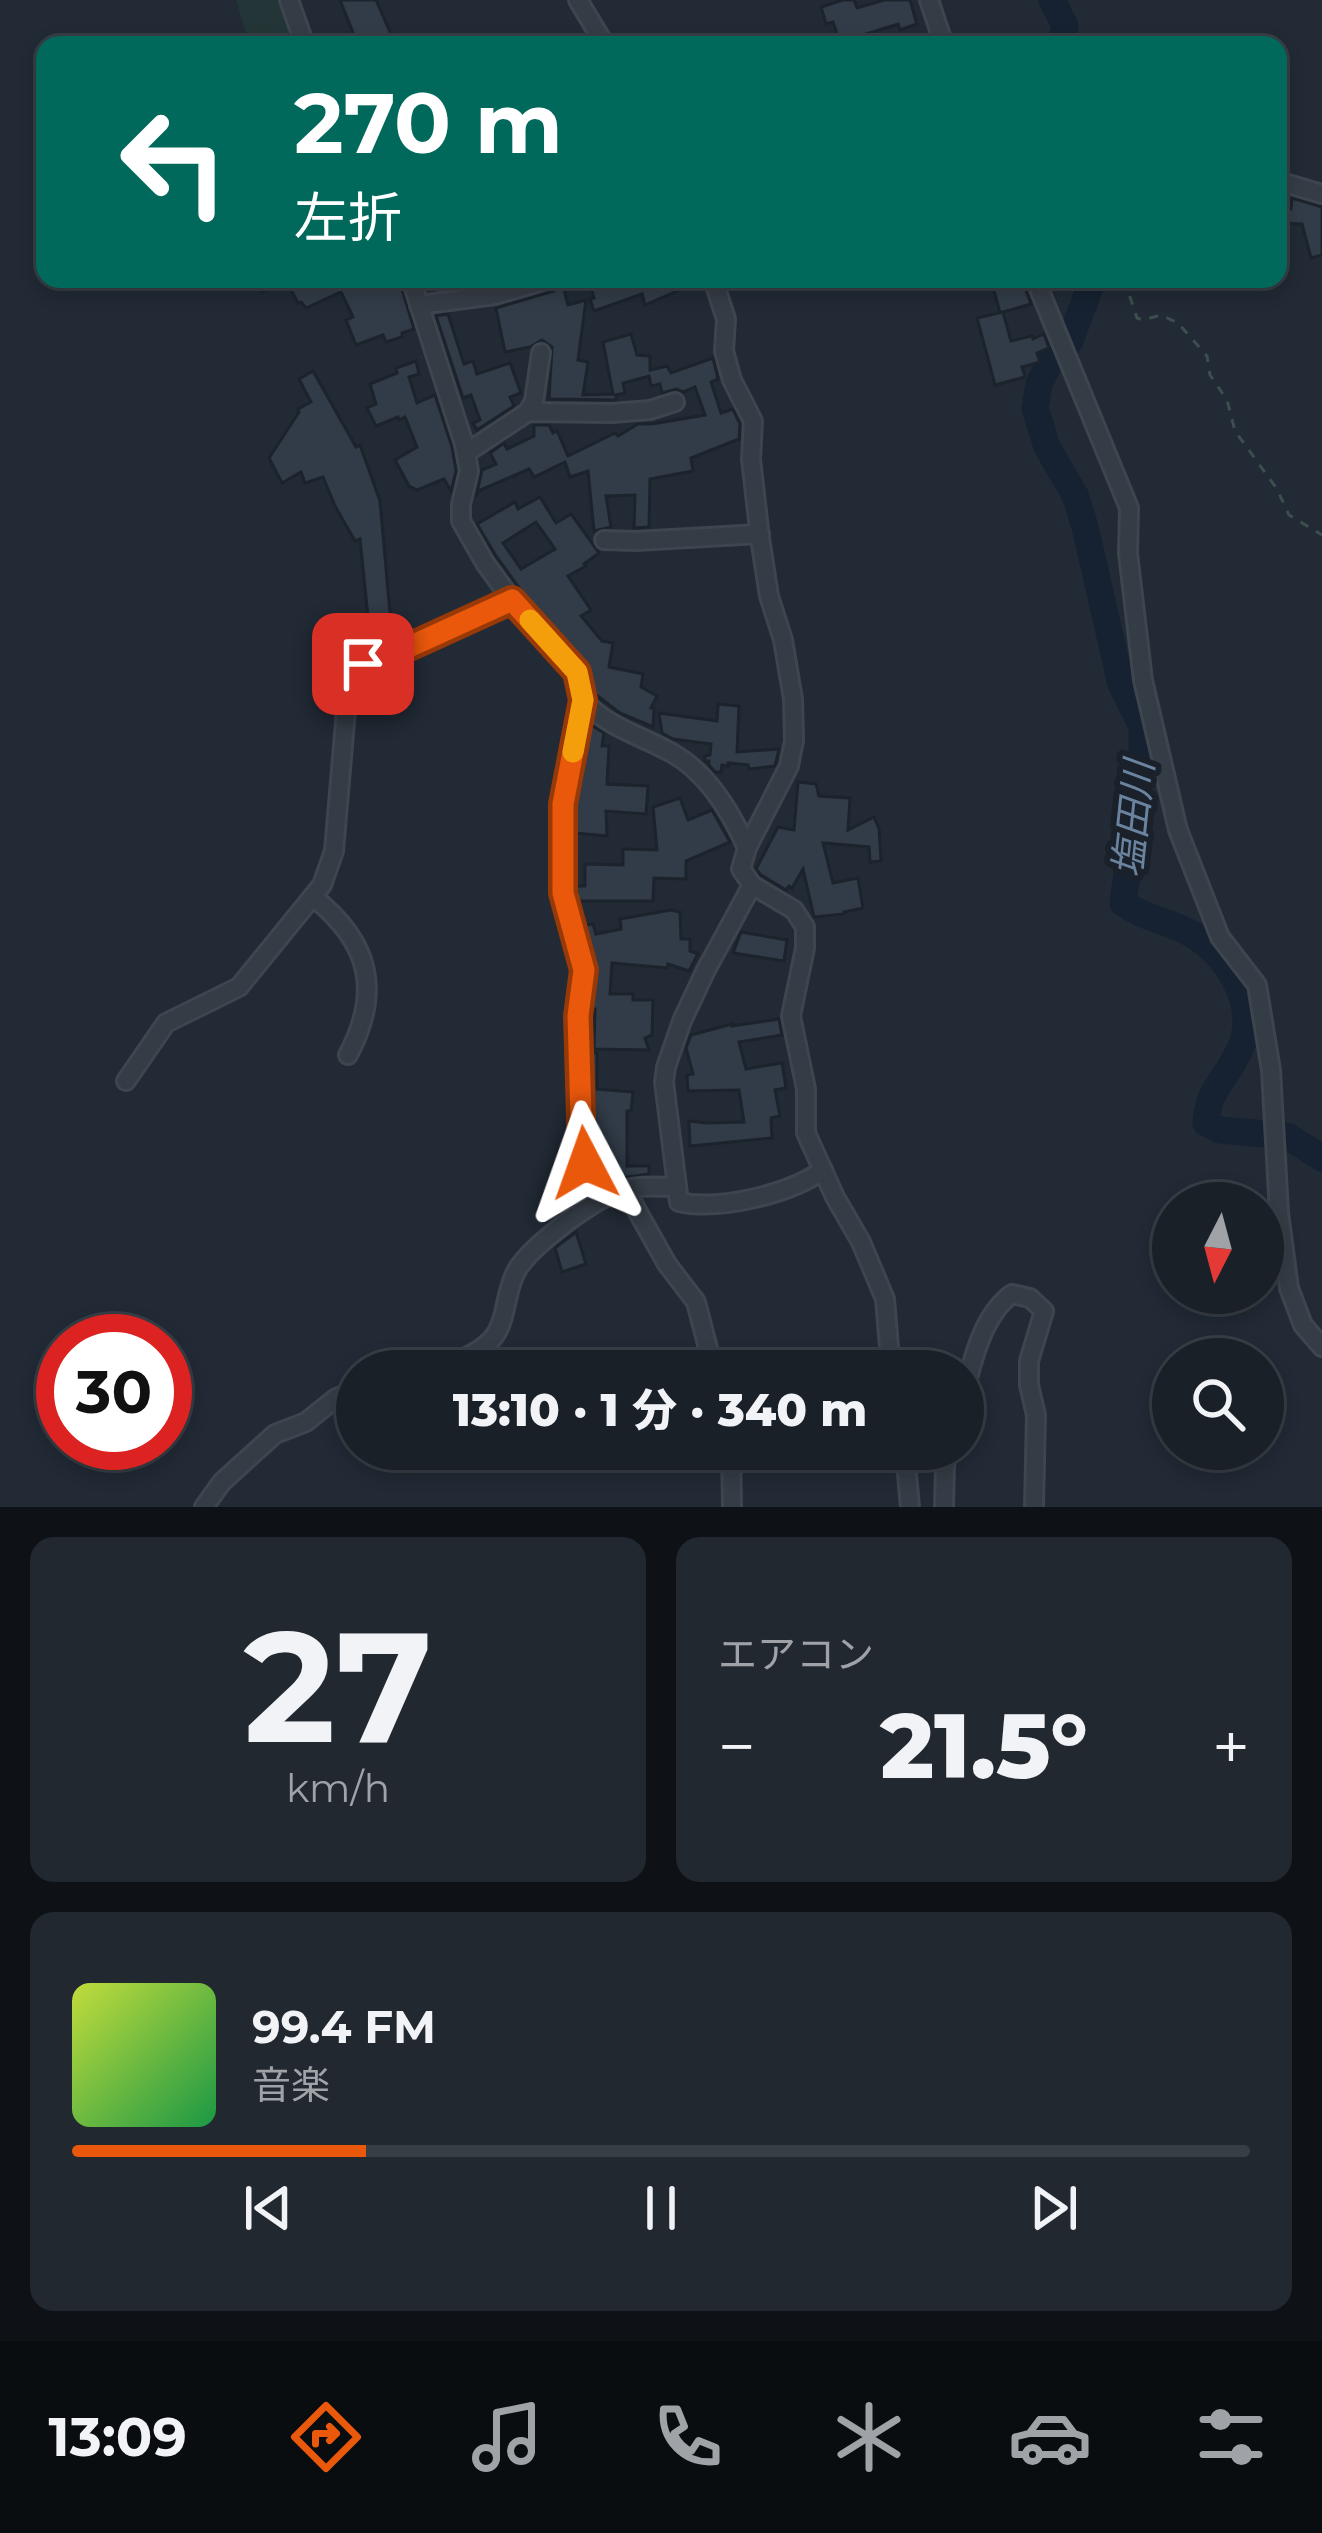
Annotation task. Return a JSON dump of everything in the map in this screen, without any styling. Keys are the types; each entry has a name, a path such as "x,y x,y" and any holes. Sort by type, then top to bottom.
{"street":[{"path":"289,0 302,36"},
{"path":"578,0 596,36"},
{"path":"929,0 941,36"},
{"path":"1287,184 1322,194"},
{"path":"414,288 466,453 469,471 460,521 512,600 577,672 583,700 563,804 563,893 584,970 578,1016 585,1163 621,1191 696,1301 709,1350"},
{"path":"419,305 519,288"},
{"path":"716,288 726,319 724,351 753,422 760,534 793,700 794,742 784,778 740,869 752,885 794,910 805,927 791,1016 806,1089 806,1133 885,1299 889,1350"},
{"path":"1039,288 1129,508 1128,554 1143,680 1178,830 1220,937 1257,986 1271,1070 1288,1288 1304,1324 1322,1347"},
{"path":"466,453 528,412 541,353"},
{"path":"528,412 612,413 675,402"},
{"path":"604,540 760,534"},
{"path":"126,1081 166,1023 238,987 322,885 334,851 352,671 512,600"},
{"path":"583,700 600,718 677,756 697,773 731,811 747,848"},
{"path":"752,885 698,987 666,1067 679,1202 737,1200 788,1189 823,1171"},
{"path":"313,897 345,926 365,975 366,1016 348,1055"},
{"path":"479,1350 494,1338 518,1267 558,1229 621,1191 676,1187"},
{"path":"978,1350 1000,1303 1012,1294 1030,1298 1044,1311 1029,1361 1036,1415 1034,1507"},
{"path":"204,1507 222,1482 275,1434 306,1422 336,1398"},
{"path":"731,1470 732,1507"},
{"path":"906,1470 910,1507"},
{"path":"944,1507 945,1470"}],"path":[{"path":"1127,288 1137,318 1161,315 1178,323 1207,356 1210,375 1227,400 1235,431 1289,514 1322,535"}],"shaded area":[{"path":"236,0 280,0 293,36 249,36"}],"building":[{"path":"340,0 376,0 392,36 354,36"},
{"path":"843,0 854,0 857,8 884,0 910,0 917,24 838,36 833,22 826,24 821,7"},
{"path":"1292,198 1322,207 1322,255 1311,258 1302,224 1287,223 1287,209 1291,209"},
{"path":"290,288 402,288 414,329 386,342 383,335 356,345 346,320 353,317 341,292 306,308"},
{"path":"564,288 568,305 586,300 578,360 588,362 583,395 613,394 603,342 631,334 637,355 650,356 650,370 667,366 671,373 713,358 718,379 711,382 721,413 733,409 740,424 739,439 691,458 693,471 650,479 649,527 634,528 635,495 606,496 611,527 594,531 588,471 570,477 565,462 534,477 529,469 478,491 476,497 482,470 496,464 490,453 504,443 507,449 534,436 534,425 549,425 553,433 557,431 568,456 638,424 705,415 695,387 662,393 660,384 651,386 649,376 623,383 625,393 616,395 616,400 549,399 552,347 542,340 505,352 496,308"},
{"path":"591,288 677,291 645,305 642,294 594,311 590,299 594,298"},
{"path":"993,288 1025,288 1031,304 1000,313"},
{"path":"1003,312 1011,341 1044,334 1049,348 1037,353 1040,362 1022,367 1025,377 995,385 977,318"},
{"path":"448,314 464,364 473,361 477,374 510,363 521,393 510,397 514,406 477,430 473,423 480,420 471,395 463,398 436,316"},
{"path":"416,361 419,374 409,377 417,403 435,395 452,447 456,471 451,491 444,479 417,490 409,486 395,460 417,447 405,417 376,426 367,408 376,404 370,384"},
{"path":"313,371 356,447 360,445 380,501 392,635 389,642 371,647 360,539 355,541 323,477 305,483 301,472 282,483 269,458 298,409 311,402 299,379"},
{"path":"540,497 556,523 571,514 599,553 568,576 591,610 581,616 602,641 613,643 609,667 643,674 641,687 657,696 651,708 653,727 620,713 595,694 586,663 522,592 477,524 515,502 518,509","holes":["536,522 555,549 521,569 503,543"]},
{"path":"718,704 739,706 737,752 779,749 775,766 749,769 728,763 715,772 705,761 711,744 662,733 659,713 717,721"},
{"path":"591,725 604,733 602,746 609,746 607,784 648,786 646,814 606,811 607,836 576,833 576,805"},
{"path":"798,782 816,784 819,796 850,798 848,830 874,817 881,861 870,862 869,847 823,843 833,883 858,878 863,908 814,917 803,869 786,890 756,869 778,827 794,830"},
{"path":"680,798 688,820 712,810 730,842 686,861 686,879 654,878 653,901 578,901 576,886 585,886 585,864 623,865 623,849 657,850 653,807"},
{"path":"680,912 681,939 690,939 690,951 698,954 689,971 668,964 667,968 612,963 610,994 653,1000 652,1035 645,1038 649,1050 594,1049 595,1009 591,1008 596,968 585,925 593,924 596,934 621,929 620,919"},
{"path":"741,932 787,940 784,961 733,953"},
{"path":"779,1019 782,1035 739,1042 746,1069 782,1063 786,1088 775,1090 780,1116 771,1118 772,1138 690,1146 689,1121 744,1122 739,1090 688,1091 687,1075 693,1074 686,1048 691,1035"},
{"path":"591,1053 597,1053 597,1089 633,1092 631,1111 627,1111 627,1166 649,1166 649,1174 620,1178 607,1165 604,1145 595,1145"},
{"path":"576,1232 586,1264 562,1272 555,1248"}],"waterway":[{"name":"塩田川","path":"1052,0 1065,26 1063,36"},
{"name":"塩田川","path":"1090,288 1069,343 1054,354 1039,384 1035,408 1047,447 1075,495 1121,684 1142,726 1142,772 1133,809 1136,840 1123,903 1198,938 1222,961 1239,990 1246,1022 1244,1038 1212,1096 1206,1123 1220,1130 1287,1136 1322,1158"}],"slow traffic":[{"path":"530,620 577,672 583,700 573,752"}],"route":[{"path":"363,664 512,600 577,672 583,700 563,804 563,893 584,970 578,1016 585,1163"}]}
